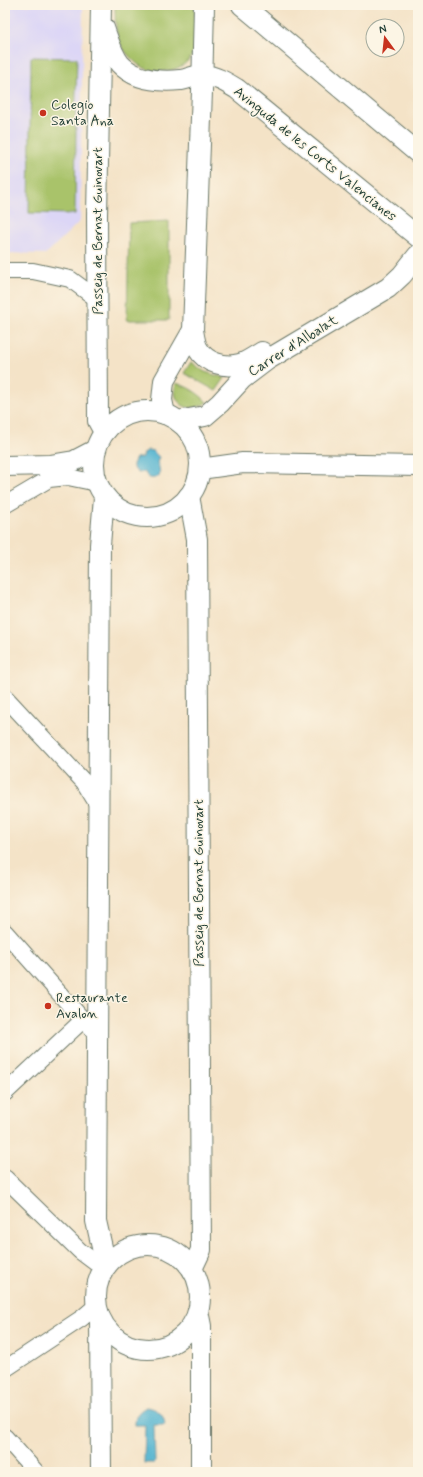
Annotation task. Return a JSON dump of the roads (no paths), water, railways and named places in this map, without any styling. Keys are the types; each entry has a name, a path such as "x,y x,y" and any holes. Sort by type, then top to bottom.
{"street":[{"path":"5,505 49,479 68,477 101,490 116,508 131,515 147,517 163,515 178,508 189,496 198,479 200,469 199,451 191,434 172,418 162,400 164,381 193,330 204,5"},
{"path":"242,5 418,154"},
{"path":"101,12 110,46 120,63 135,75 162,82 185,80 202,75"},
{"name":"Passeig de Bernat Guinovart","path":"101,12 97,299 98,421 104,432"},
{"name":"Avinguda de les Corts Valencianes","path":"202,75 219,79 237,89 418,237"},
{"name":"Carrer d'Albalat","path":"172,418 205,416 220,403 242,379 267,360 388,288 402,275 418,255"},
{"path":"5,271 33,271 70,279 97,299"},
{"name":"Carrer d'Albalat","path":"193,330 198,349 208,360 229,366 241,364 301,328 351,310"},
{"path":"105,1267 96,1221 90,1027 98,805 101,490 94,467 95,450 104,432 116,421 131,413 148,411 172,418"},
{"path":"5,466 50,465 74,461 95,450"},
{"path":"200,469 243,463 418,466"},
{"name":"Passeig de Bernat Guinovart","path":"189,496 197,539 201,1234 201,1250 192,1269"},
{"path":"5,697 84,782 98,805"},
{"path":"5,932 90,1027"},
{"path":"5,1093 90,1027"},
{"path":"5,1178 80,1251 105,1267"},
{"path":"98,1312 106,1329 120,1341 137,1348 160,1348 180,1338 194,1322 200,1300 199,1289 192,1269 184,1259 163,1247 151,1245 138,1246 115,1256 105,1267 98,1280 96,1293 98,1312 101,1472"},
{"path":"198,1311 201,1326 201,1472"},
{"path":"5,1369 82,1318 98,1312"},
{"path":"5,1437 36,1472"}],"water":[{"path":"148,450 153,451 159,457 157,463 160,470 159,476 155,478 150,478 145,472 138,473 133,468 136,458 143,457 144,453"},
{"path":"146,1407 157,1410 163,1418 165,1425 154,1425 155,1463 144,1463 145,1425 135,1425 138,1414"}],"place":[{"name":"Colegio Santa Ana","path":"43,113"},
{"name":"Restaurante Avalon","path":"48,1006"}]}
